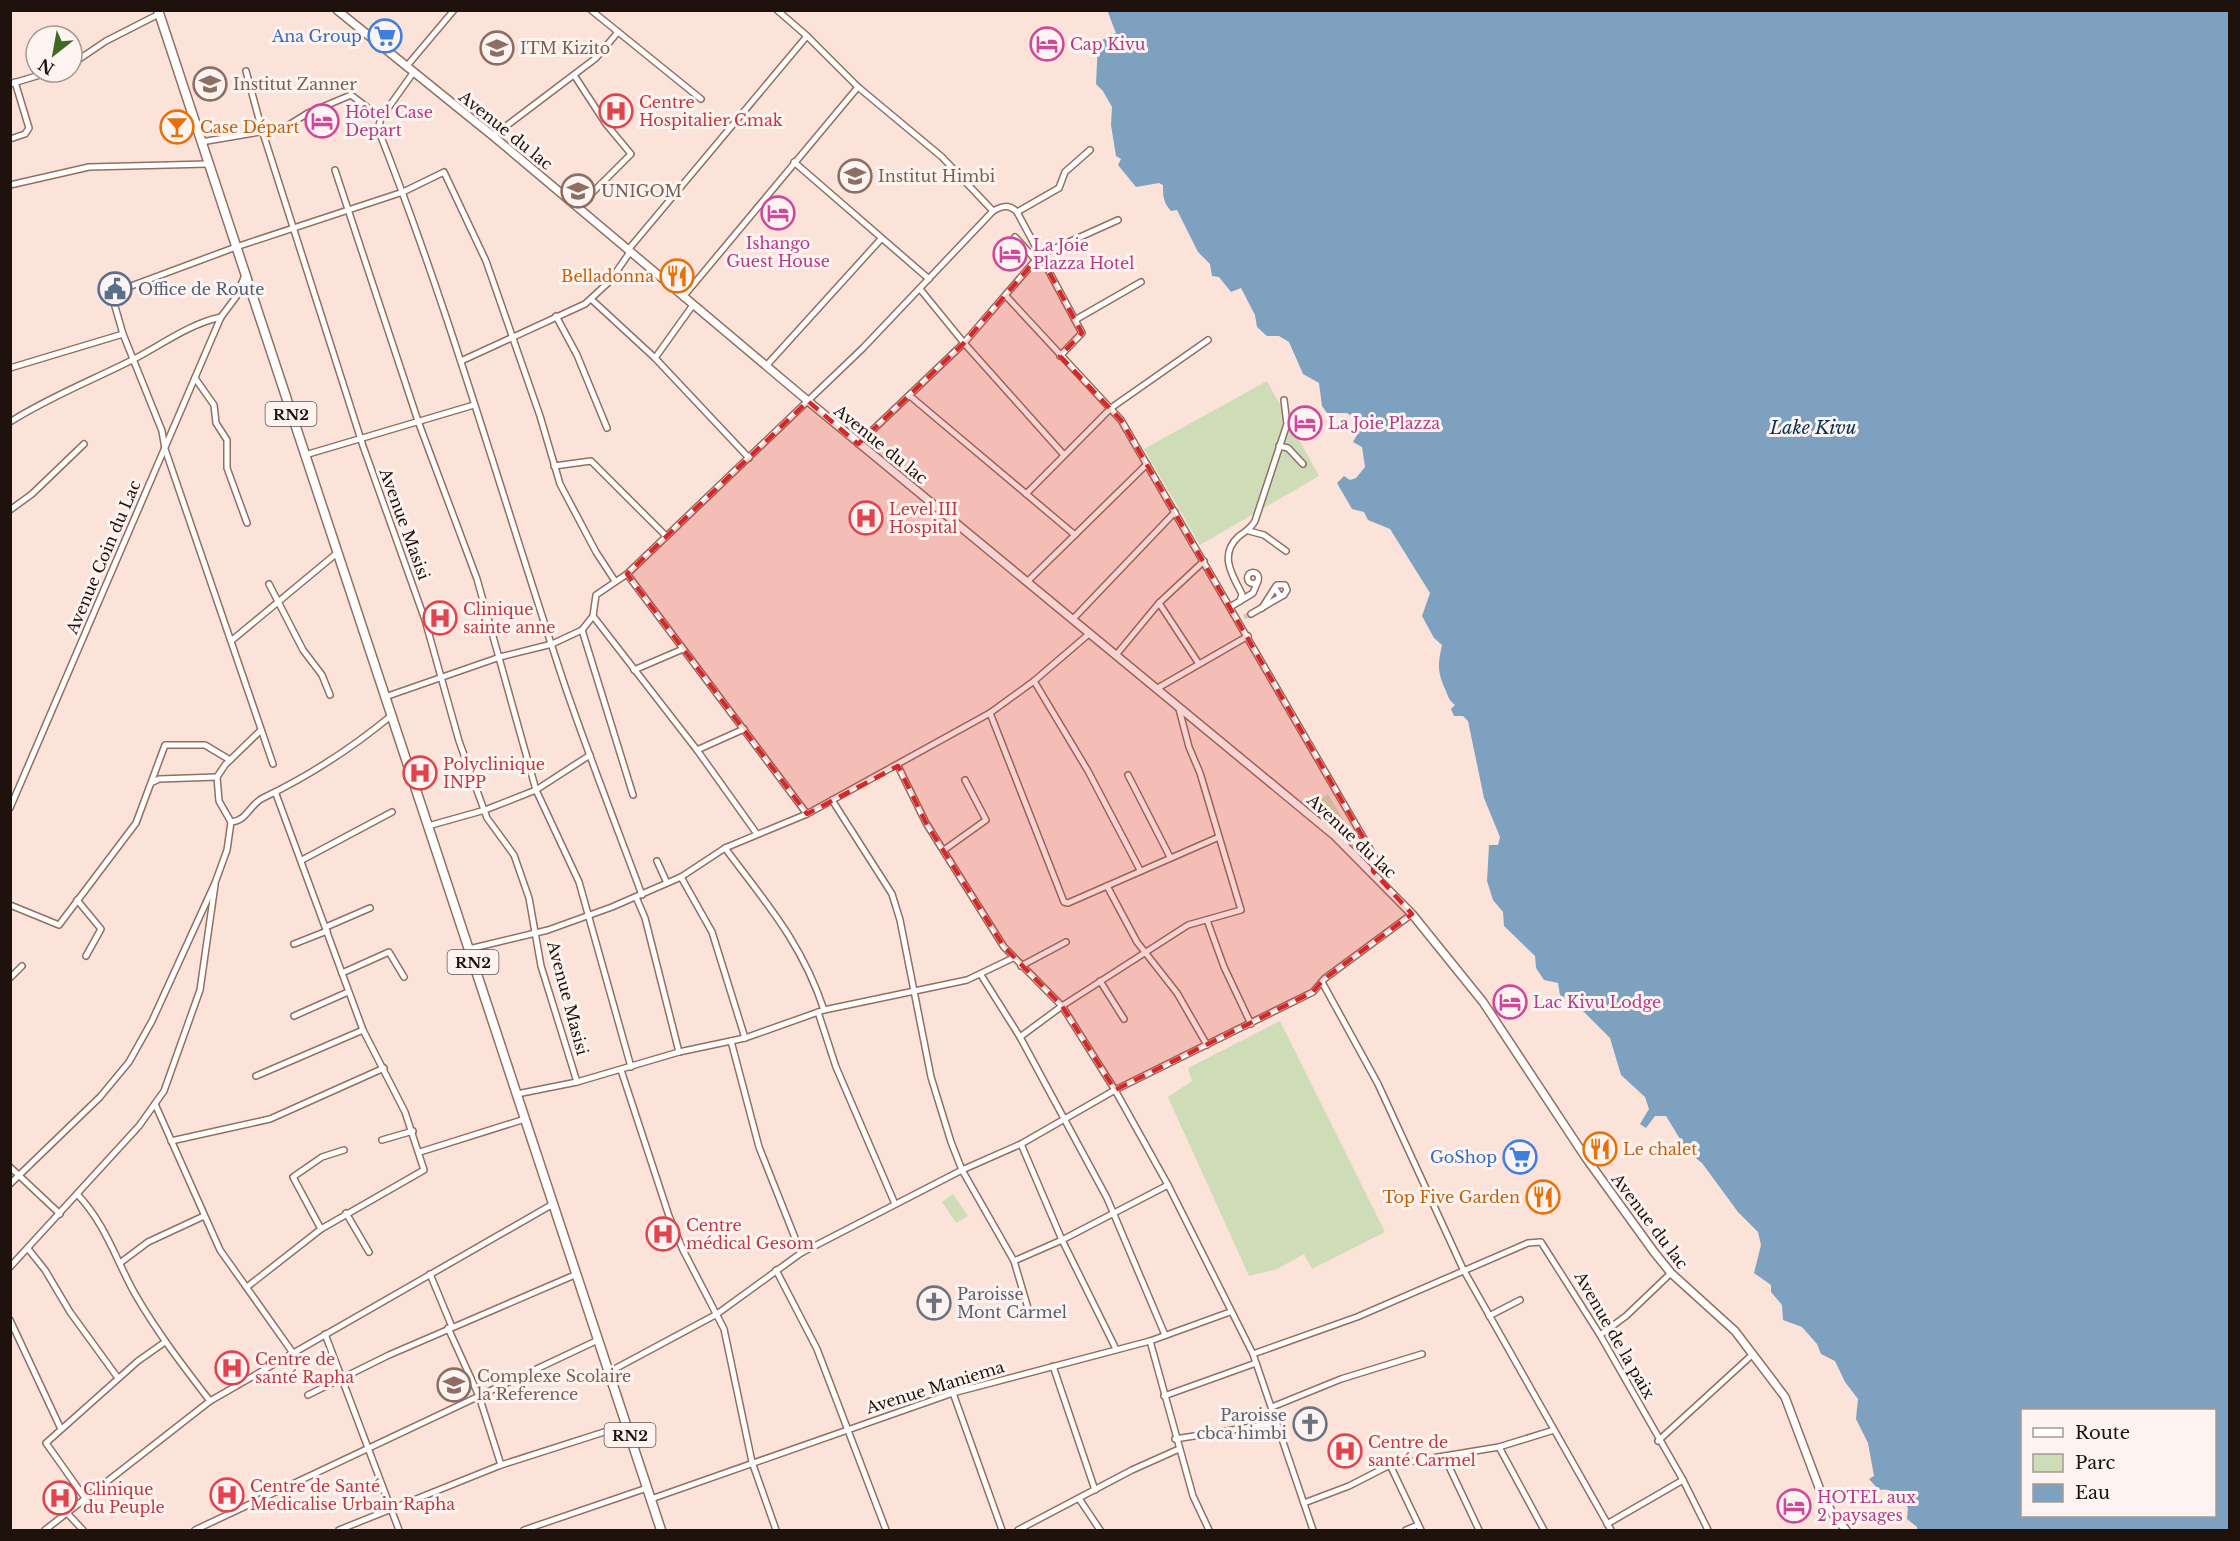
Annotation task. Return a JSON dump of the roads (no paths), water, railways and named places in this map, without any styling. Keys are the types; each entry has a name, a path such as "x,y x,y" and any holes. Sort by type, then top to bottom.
{"highway":[{"name":"RN2","path":"159,12 661,1530"}],"main road":[{"name":"Avenue du lac","path":"337,10 406,68 494,136 858,444 1028,581 1335,836 1373,871 1412,914 1497,1021 1586,1158 1671,1273 1727,1324 1785,1397 1820,1490 1832,1513 1846,1530"}],"street":[{"path":"406,68 454,10"},
{"path":"591,10 701,99"},
{"path":"777,10 807,36 858,87 942,157 993,211"},
{"path":"84,56 159,12"},
{"path":"494,136 596,58 618,32"},
{"path":"461,361 591,299 610,281 629,251 807,36"},
{"name":"Avenue Masisi","path":"246,71 262,130 361,439 425,620 459,741 485,810 494,830 514,855 529,898 541,966 577,1082"},
{"path":"413,73 381,118 378,129 403,192 474,405 491,449 552,644 639,896 679,1052"},
{"path":"574,75 606,124 631,154 578,207"},
{"path":"10,139 25,134 29,129 13,83"},
{"path":"683,297 858,87"},
{"path":"201,142 284,128 308,113 351,94 381,118"},
{"path":"1017,212 1060,187 1065,172 1090,150"},
{"path":"794,162 929,279"},
{"path":"10,185 89,166 208,164"},
{"path":"335,170 418,421 477,579 536,789 579,882 631,1067"},
{"path":"273,764 165,448 162,431 123,334 112,296 115,291 236,247 403,192 444,172 486,261 540,418 554,466 578,520 615,581"},
{"path":"385,697 500,657 552,644 582,630 593,616 594,599 627,574 808,401 920,289 993,211 1007,206 1017,212 1038,258 1082,335 1060,356"},
{"path":"858,444 964,343 1038,258 1118,220"},
{"path":"1015,237 1038,258"},
{"path":"766,366 881,239"},
{"name":"Avenue Coin du Lac","path":"10,808 221,317 236,297 245,275"},
{"path":"1075,320 1141,282"},
{"path":"920,289 964,343 1065,455"},
{"path":"1006,296 1121,420 1230,607 1241,619 1248,636 1374,856 1376,866 1373,871"},
{"path":"591,299 655,358 749,458"},
{"path":"655,358 693,305"},
{"path":"556,316 577,355 607,428"},
{"path":"10,422 33,407 134,359 196,324 221,317"},
{"path":"10,369 123,334"},
{"path":"1026,494 1111,408 1208,340"},
{"path":"195,378 214,405 216,423 227,440 227,468 247,523"},
{"path":"910,396 1075,535"},
{"path":"1242,594 1229,570 1227,556 1235,541 1249,531 1255,521 1287,424 1284,400"},
{"path":"305,455 474,405"},
{"path":"10,510 32,494 84,444"},
{"path":"1279,446 1288,448 1303,464"},
{"path":"554,466 591,461 666,536"},
{"path":"1028,581 1148,464"},
{"path":"1073,619 1175,512"},
{"path":"1249,531 1264,535 1286,551"},
{"path":"231,641 337,553"},
{"path":"1116,655 1159,603 1204,561"},
{"path":"1230,607 1240,601 1253,593 1258,580 1255,573 1250,574 1240,601"},
{"path":"627,574 807,814"},
{"path":"269,584 303,650 322,675 330,695"},
{"path":"1251,614 1262,608 1284,595 1287,590 1285,585 1279,584 1275,588 1262,608"},
{"path":"1275,588 1278,595 1284,595"},
{"path":"1159,603 1199,664"},
{"path":"593,616 697,750 757,834"},
{"path":"582,630 633,795"},
{"path":"469,949 537,933 589,916 681,877 725,848 807,814 898,766 990,713 1034,681 1090,633"},
{"path":"1156,689 1248,636"},
{"path":"634,670 682,649"},
{"path":"1034,681 1088,771 1140,870"},
{"path":"1020,1037 1062,1006 1188,925 1241,910 1200,773 1189,747 1179,708"},
{"path":"990,713 1062,900 1068,903 1219,837"},
{"path":"231,822 238,822 262,799 276,794 357,745 392,715"},
{"path":"697,750 744,729"},
{"path":"10,1184 93,1104 129,1062 152,1021 215,883 226,850 231,822 219,801 217,777 230,760 261,730"},
{"path":"10,905 59,925 136,823 165,745 205,745 230,760"},
{"path":"428,826 485,810 536,789 590,755"},
{"path":"898,766 926,823 1013,958 1062,1006 1115,1090 1168,1185 1230,1312 1254,1354 1313,1530"},
{"path":"153,782 159,779 202,775 217,777"},
{"path":"1128,775 1170,857"},
{"path":"944,850 986,820 965,780"},
{"path":"247,1287 321,1229 423,1172 420,1152 413,1131 384,1068 363,1030 276,794"},
{"path":"832,800 892,894 916,993 931,1077 962,1170 1014,1261 1030,1315"},
{"path":"302,860 392,812"},
{"path":"725,848 795,942 814,980 836,1067 894,1204"},
{"path":"657,861 668,883"},
{"path":"681,877 712,932 745,1038"},
{"path":"10,1267 29,1250 139,1126 155,1104 172,1072 200,990 216,895 215,883"},
{"path":"1107,886 1144,952 1177,993 1207,1045"},
{"path":"77,900 100,929 86,956"},
{"path":"294,944 370,908"},
{"path":"609,1372 717,1314 801,1253 962,1170 1021,1144 1115,1090 1313,992 1322,982 1412,914"},
{"path":"1207,920 1224,966 1251,1024"},
{"path":"1021,966 1065,942"},
{"path":"342,973 389,952 404,977"},
{"path":"517,1094 577,1082 679,1052 745,1038 821,1011 916,993 981,975 1013,958"},
{"path":"10,978 22,966"},
{"path":"981,975 1020,1037 1066,1119 1114,1215 1165,1335"},
{"path":"1100,981 1124,1019"},
{"path":"1322,982 1378,1084 1463,1269 1610,1529 1683,1480"},
{"path":"294,1016 348,992"},
{"path":"256,1076 363,1030"},
{"path":"731,1041 759,1147 801,1253"},
{"path":"171,1141 270,1119 384,1068"},
{"path":"621,1070 669,1216 683,1250 717,1314 729,1344 741,1417 752,1462 776,1530"},
{"path":"155,1104 220,1250 293,1353"},
{"path":"420,1152 525,1119"},
{"path":"382,1140 413,1131"},
{"path":"1021,1144 1062,1240 1116,1350"},
{"path":"321,1229 292,1177 322,1157 344,1149"},
{"path":"10,1167 21,1174 60,1214"},
{"path":"1014,1261 1114,1215 1168,1185"},
{"path":"77,1194 99,1221 135,1293 165,1342 210,1401"},
{"path":"45,1530 210,1401 553,1204"},
{"path":"346,1213 369,1252"},
{"path":"120,1263 148,1242 204,1216"},
{"name":"Avenue de la paix","path":"1463,1269 1534,1240 1545,1245 1600,1335 1658,1440 1683,1480 1708,1530"},
{"path":"29,1250 118,1378"},
{"path":"776,1269 817,1349 885,1530"},
{"path":"1254,1354 1357,1317 1463,1269"},
{"path":"1600,1335 1626,1316 1671,1273"},
{"path":"430,1274 479,1396 501,1465"},
{"path":"308,1395 450,1328 577,1274"},
{"path":"1489,1316 1520,1300"},
{"name":"Avenue Maniema","path":"651,1499 953,1393 1150,1341 1230,1312"},
{"path":"10,1320 60,1427"},
{"path":"325,1334 344,1379 399,1530"},
{"path":"195,1530 598,1340"},
{"path":"1150,1341 1193,1496 1209,1530"},
{"path":"85,1498 46,1445 60,1427 165,1342"},
{"path":"1272,1407 1341,1379 1422,1354"},
{"path":"1658,1440 1753,1354"},
{"path":"1164,1396 1256,1363"},
{"path":"1053,1366 1095,1490"},
{"path":"953,1393 1002,1530"},
{"path":"1176,1439 1277,1423"},
{"path":"339,1530 501,1465 626,1425"},
{"path":"1304,1503 1349,1486 1390,1465 1499,1447 1554,1430"},
{"path":"1499,1447 1544,1530"},
{"path":"1018,1530 1179,1449"},
{"path":"1444,1456 1479,1530"},
{"path":"1390,1465 1419,1528 1406,1530"},
{"path":"524,1530 647,1488"},
{"path":"1080,1500 1100,1530"},
{"path":"66,1512 83,1530"}],"water":[{"name":"Lake Kivu","path":"1107,10 2229,11 2229,1530 1917,1530 1917,1527 1907,1519 1908,1508 1898,1497 1892,1491 1879,1490 1869,1479 1874,1476 1868,1443 1856,1419 1858,1399 1845,1382 1835,1361 1821,1354 1817,1344 1802,1327 1783,1320 1782,1305 1771,1292 1771,1285 1754,1273 1761,1245 1758,1232 1738,1212 1702,1163 1688,1152 1666,1116 1655,1116 1646,1128 1640,1124 1649,1109 1645,1097 1621,1075 1610,1038 1575,1003 1560,995 1558,983 1544,980 1536,968 1535,956 1504,926 1503,912 1493,900 1487,881 1489,845 1498,845 1500,837 1484,798 1468,721 1463,716 1454,716 1451,709 1455,705 1448,697 1439,672 1442,645 1434,638 1422,616 1430,593 1390,529 1368,520 1364,512 1352,509 1337,483 1344,476 1350,480 1356,478 1365,467 1362,447 1353,442 1357,435 1354,417 1347,413 1327,413 1322,406 1319,383 1303,374 1289,342 1279,336 1267,336 1257,327 1255,315 1241,288 1231,292 1219,277 1212,276 1210,264 1198,252 1177,210 1171,211 1166,205 1163,185 1159,183 1136,187 1118,165 1121,159 1116,156 1111,125 1112,107 1096,84 1098,42 1116,33"}],"tunnel":[{"path":"1244,617 1251,614"}],"place":[{"name":"Ana Group","path":"385,36"},
{"name":"Cap Kivu","path":"1047,44"},
{"name":"ITM Kizito","path":"497,48"},
{"name":"Institut Zanner","path":"210,84"},
{"name":"Centre Hospitalier Cmak","path":"616,111"},
{"name":"Hôtel Case Depart","path":"322,121"},
{"name":"Case Départ","path":"177,127"},
{"name":"Institut Himbi","path":"855,176"},
{"name":"UNIGOM","path":"578,191"},
{"name":"Ishango Guest House","path":"778,213"},
{"name":"La Joie Plazza Hotel","path":"1010,254"},
{"name":"Belladonna","path":"677,276"},
{"name":"Office de Route","path":"115,289"},
{"name":"La Joie Plazza","path":"1305,423"},
{"name":"Level III Hospital","path":"866,518"},
{"name":"Clinique sainte anne","path":"440,618"},
{"name":"Polyclinique INPP","path":"420,773"},
{"name":"Lac Kivu Lodge","path":"1510,1002"},
{"name":"Le chalet","path":"1600,1149"},
{"name":"GoShop","path":"1520,1157"},
{"name":"Top Five Garden","path":"1543,1197"},
{"name":"Centre médical Gesom","path":"663,1234"},
{"name":"Paroisse Mont Carmel","path":"934,1303"},
{"name":"Centre de santé Rapha","path":"232,1368"},
{"name":"Complexe Scolaire la Reference","path":"454,1385"},
{"name":"Paroisse cbca himbi","path":"1310,1424"},
{"name":"Centre de santé Carmel","path":"1345,1451"},
{"name":"Centre de Santé Medicalise Urbain Rapha","path":"227,1495"},
{"name":"Clinique du Peuple","path":"60,1498"},
{"name":"HOTEL aux 2 paysages","path":"1794,1506"}]}
